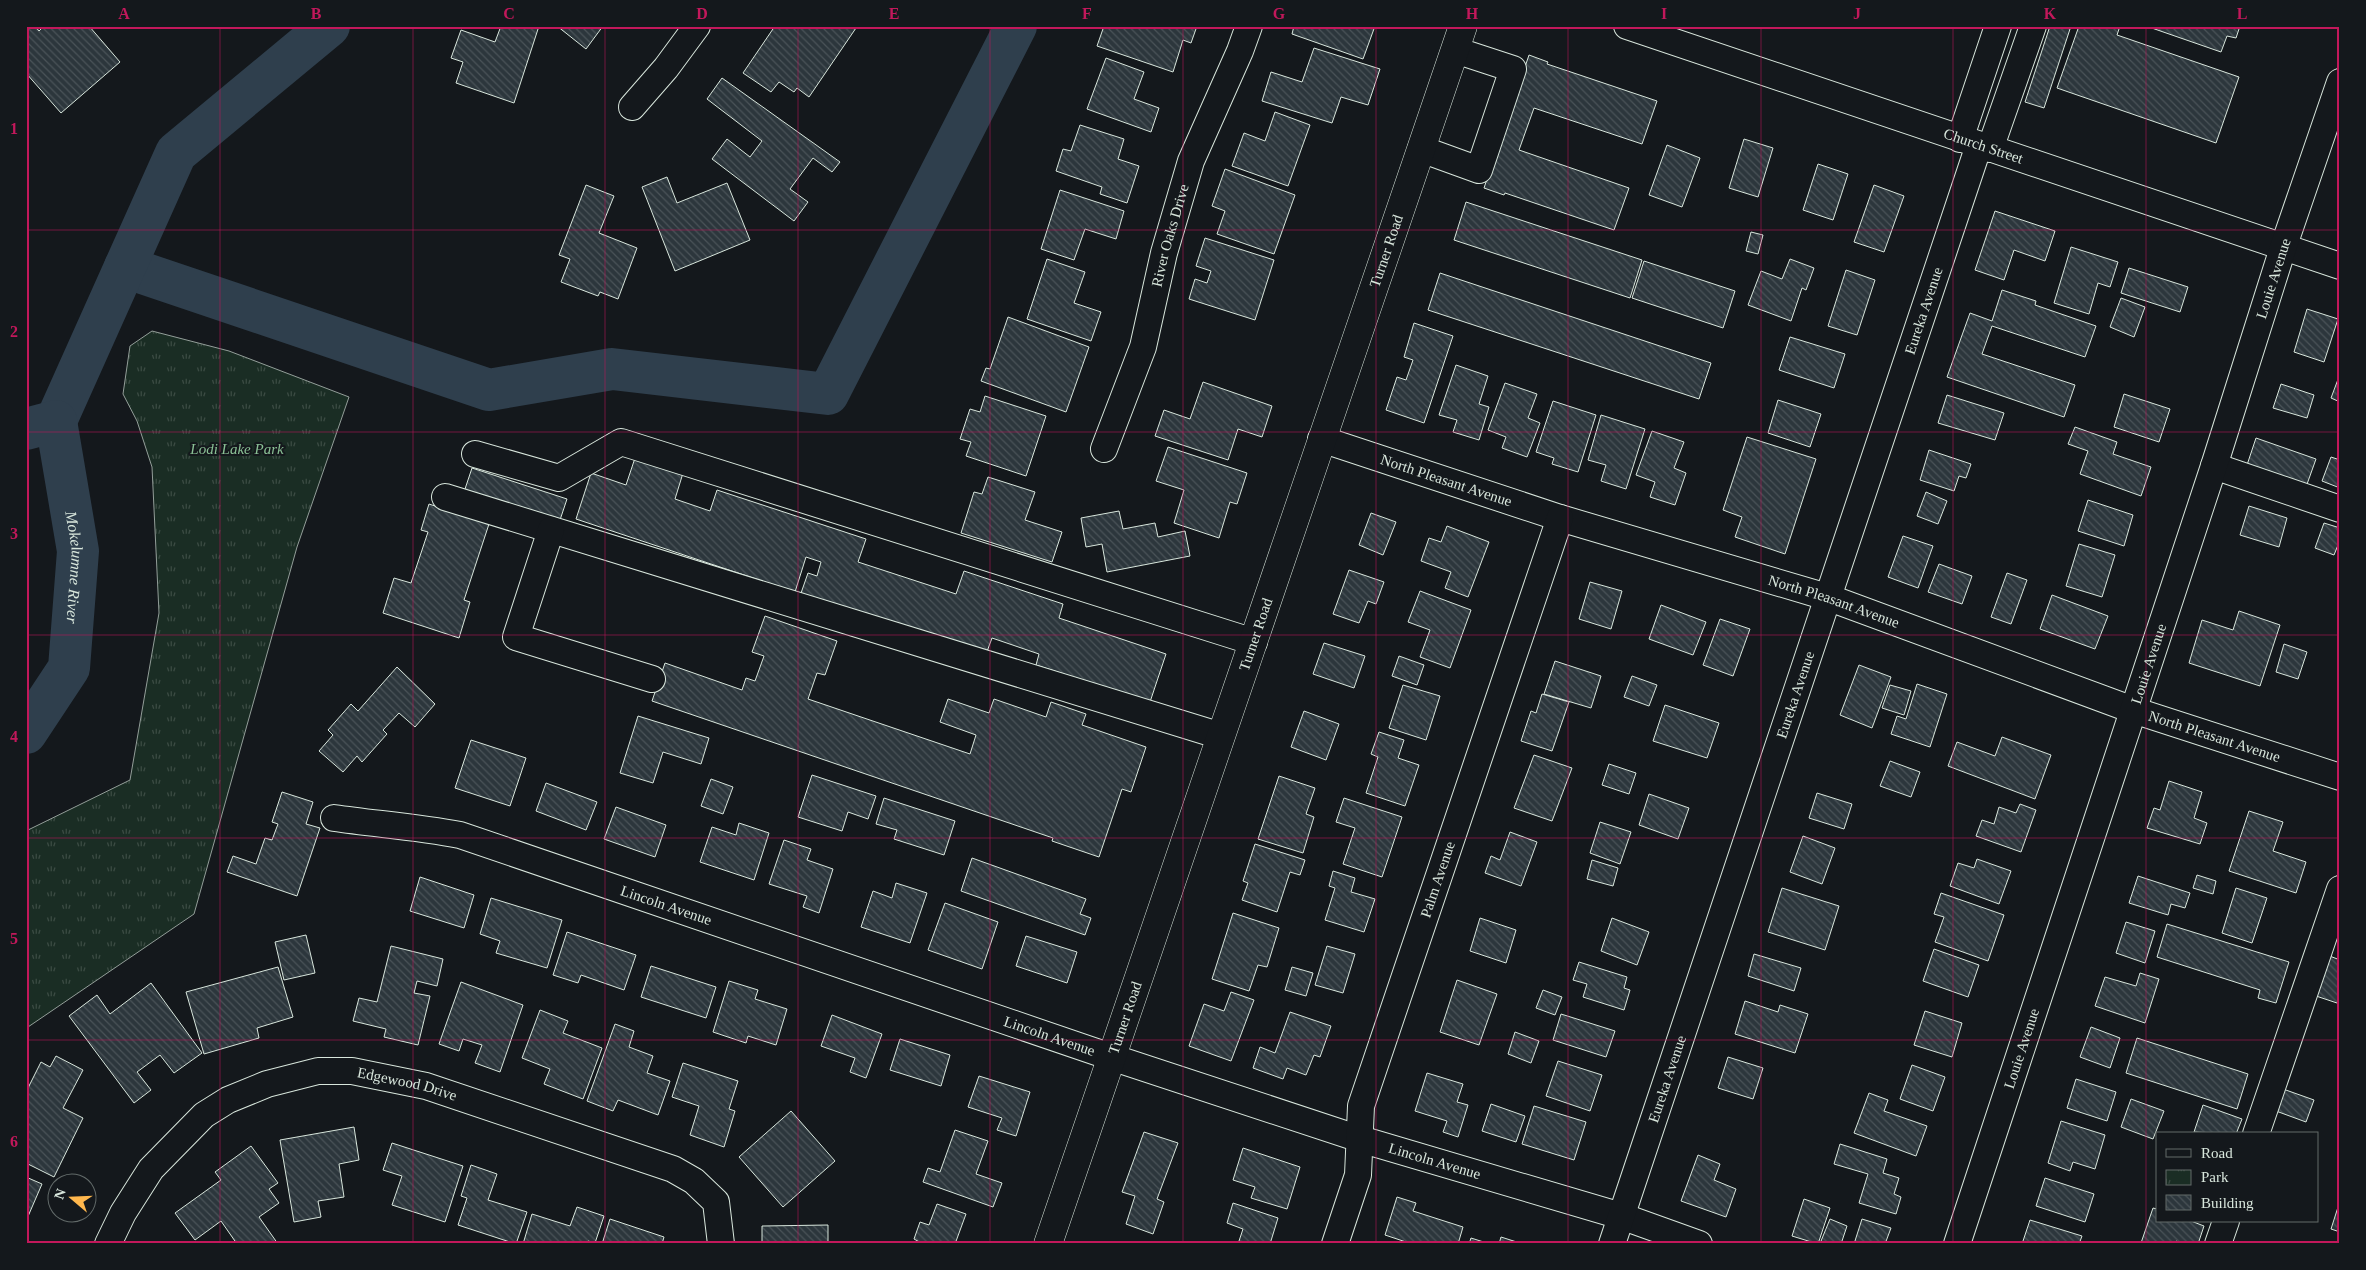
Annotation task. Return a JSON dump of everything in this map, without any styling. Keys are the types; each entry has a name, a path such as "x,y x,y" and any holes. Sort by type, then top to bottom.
{"main road":[{"name":"Turner Road","path":"1048,1244 1459,38"}],"street":[{"path":"632,107 666,68 697,26"},
{"name":"River Oaks Drive","path":"1104,449 1143,347 1164,253 1191,161 1240,51 1248,26"},
{"name":"Church Street","path":"1627,26 2340,266"},
{"path":"1976,144 1998,26"},
{"path":"1976,144 2032,26"},
{"path":"1421,149 1479,170 1512,69 1459,38"},
{"name":"Louie Avenue","path":"1957,1244 2214,466 2283,248 2340,82"},
{"name":"Eureka Avenue","path":"1612,1244 1976,144"},
{"name":"North Pleasant Avenue","path":"1321,440 1560,518 1827,597 2133,710 2340,777"},
{"path":"475,454 559,478 621,442 1254,642"},
{"path":"2214,466 2340,508"},
{"path":"445,497 1221,736"},
{"name":"Palm Avenue","path":"1336,1244 1358,1175 1361,1106 1560,518"},
{"path":"551,530 516,637 652,679"},
{"name":"Lincoln Avenue","path":"334,818 384,826 419,827 460,835 1111,1058 1360,1139 1621,1216 1699,1244"},
{"path":"2257,1132 2340,889"},
{"name":"Edgewood Drive","path":"108,1244 123,1213 150,1169 204,1115 228,1100 267,1084 318,1071 352,1070 426,1086 673,1169 694,1181 716,1202 721,1244"},
{"path":"2218,1244 2226,1222"}],"green space":[{"name":"Lodi Lake Park","path":"152,331 229,351 349,397 297,547 194,914 26,1030 26,831 130,780 159,613 152,467 137,421 123,394 130,346"}],"building":[{"path":"26,26 35,26 39,31 44,26 89,26 120,62 61,113 26,73"},
{"path":"501,26 539,26 514,103 456,83 463,62 451,58 461,30 495,42"},
{"path":"557,26 603,26 586,49"},
{"path":"775,26 853,26 856,28 809,97 797,88 794,92 779,82 771,92 743,73"},
{"path":"1104,26 1113,28 1197,26 1191,43 1183,40 1173,72 1097,46"},
{"path":"1294,26 1375,26 1363,59 1292,34"},
{"path":"2050,26 2071,26 2044,108 2025,102"},
{"path":"2079,26 2120,26 2117,35 2239,77 2216,143 2057,88"},
{"path":"2146,26 2240,26 2236,38 2227,36 2221,52"},
{"path":"1314,48 1380,69 1368,105 1341,97 1332,123 1262,101 1271,72 1302,82"},
{"path":"1529,55 1548,62 1547,64 1657,101 1642,144 1534,108 1519,150 1629,188 1614,230 1505,193 1504,195 1484,188"},
{"path":"1106,58 1144,72 1134,99 1159,108 1151,132 1087,109"},
{"path":"722,78 840,162 832,172 813,158 790,189 808,202 794,221 712,159 727,139 750,157 762,141 707,99"},
{"path":"1275,112 1310,125 1288,186 1232,166 1244,133 1265,141"},
{"path":"1080,125 1124,139 1118,159 1139,166 1127,203 1100,194 1102,187 1056,171 1063,149 1071,151"},
{"path":"1744,139 1773,148 1758,197 1729,188"},
{"path":"1667,145 1700,158 1682,207 1649,195"},
{"path":"1818,164 1848,174 1833,220 1803,210"},
{"path":"1225,169 1295,195 1274,254 1217,234 1225,211 1212,206"},
{"path":"667,177 677,203 727,183 750,240 675,271 642,187"},
{"path":"586,185 614,196 599,233 637,248 618,299 600,292 598,296 561,282 570,259 559,255"},
{"path":"1874,185 1904,196 1884,252 1854,242"},
{"path":"1060,190 1124,211 1116,239 1085,229 1074,260 1041,249"},
{"path":"1466,202 1642,260 1630,298 1454,240"},
{"path":"1995,211 2055,231 2045,261 2014,250 2004,280 1975,270"},
{"path":"1751,232 1763,235 1758,254 1746,251"},
{"path":"1205,238 1274,260 1255,320 1189,299 1195,279 1207,283 1211,271 1196,266"},
{"path":"2071,247 2118,262 2110,287 2098,283 2089,314 2054,303"},
{"path":"1047,259 1085,272 1074,303 1101,312 1091,341 1027,319"},
{"path":"1790,259 1814,268 1806,290 1802,288 1791,321 1748,305 1761,271 1782,279"},
{"path":"1644,261 1735,291 1723,328 1632,298"},
{"path":"2129,268 2188,287 2180,312 2121,293"},
{"path":"1846,270 1875,280 1857,335 1828,326"},
{"path":"1440,273 1711,363 1699,399 1428,310"},
{"path":"2002,290 2036,301 2035,305 2096,326 2085,357 1992,326 1982,354 2075,385 2064,417 1947,377 1970,313 1992,321"},
{"path":"2121,298 2145,307 2134,337 2110,327"},
{"path":"2307,309 2338,319 2324,362 2294,352"},
{"path":"1008,317 1089,347 1066,412 981,381 986,368 990,369"},
{"path":"1414,323 1453,336 1424,423 1386,410 1397,377 1406,380 1413,360 1404,357"},
{"path":"1790,337 1845,354 1834,388 1779,370"},
{"path":"1456,365 1488,376 1479,404 1489,407 1479,440 1453,432 1457,420 1439,415"},
{"path":"2340,374 2340,402 2331,398"},
{"path":"1203,382 1272,406 1262,437 1238,429 1228,460 1155,436 1164,410 1190,419"},
{"path":"1505,383 1537,394 1528,418 1540,423 1527,457 1502,448 1506,437 1488,430"},
{"path":"2281,384 2314,395 2307,418 2273,408"},
{"path":"2124,394 2170,409 2159,442 2114,427"},
{"path":"1947,395 2004,413 1995,440 1938,423"},
{"path":"985,396 1046,416 1026,476 966,456 971,442 960,439 970,409 980,412"},
{"path":"1778,400 1821,414 1810,447 1768,433"},
{"path":"1553,401 1596,415 1578,472 1552,464 1554,458 1536,452"},
{"path":"1601,415 1645,429 1626,489 1601,481 1606,465 1588,460"},
{"path":"2075,427 2117,442 2113,454 2151,467 2141,496 2080,474 2088,451 2068,444"},
{"path":"1652,431 1684,442 1674,468 1686,473 1675,505 1650,497 1655,482 1636,475"},
{"path":"1747,437 1816,459 1785,554 1735,537 1742,517 1723,510"},
{"path":"2256,438 2316,459 2306,487 2247,465"},
{"path":"1168,447 1247,473 1237,504 1230,502 1219,538 1174,523 1184,490 1156,481"},
{"path":"1929,450 1971,464 1966,478 1959,476 1954,491 1920,480"},
{"path":"2331,457 2340,460 2340,488 2322,481"},
{"path":"635,458 683,473 675,499 710,511 717,490 866,539 858,562 956,594 964,571 1063,604 1059,618 1166,654 1150,702 1036,665 1039,654 992,638 985,657 800,596 808,573 817,576 821,562 806,557 795,592 576,519 591,473 626,485"},
{"path":"472,468 567,499 559,523 464,492"},
{"path":"988,477 1035,492 1025,520 1062,532 1052,562 961,533 974,492 982,494"},
{"path":"1926,492 1947,501 1938,524 1917,516"},
{"path":"2088,500 2133,515 2124,546 2078,531"},
{"path":"429,504 489,524 464,600 470,602 459,638 383,613 394,578 411,583 428,532 421,530"},
{"path":"2249,506 2287,518 2279,547 2240,535"},
{"path":"1119,511 1123,529 1155,523 1158,537 1185,531 1190,556 1107,572 1102,544 1086,547 1081,518"},
{"path":"1371,513 1396,522 1383,555 1359,545"},
{"path":"2324,523 2340,528 2340,540 2334,555 2315,548"},
{"path":"1447,526 1489,542 1468,597 1445,588 1451,572 1421,561 1429,538 1441,542"},
{"path":"1903,536 1933,546 1918,588 1888,577"},
{"path":"2079,544 2115,555 2102,597 2066,586"},
{"path":"1939,564 1972,576 1962,604 1928,592"},
{"path":"1349,570 1384,582 1376,604 1368,601 1359,623 1333,614"},
{"path":"2007,573 2027,580 2011,624 1991,617"},
{"path":"1590,582 1622,591 1611,629 1579,619"},
{"path":"1420,591 1471,610 1450,668 1420,657 1430,630 1408,622"},
{"path":"2052,595 2108,616 2095,649 2040,629"},
{"path":"1661,605 1706,622 1693,655 1649,639"},
{"path":"2239,611 2280,625 2260,686 2189,663 2202,620 2233,630"},
{"path":"765,616 837,641 825,675 817,673 808,699 970,754 976,735 940,722 948,699 989,713 994,699 1046,717 1051,702 1086,714 1082,725 1146,747 1131,792 1122,789 1099,857 1052,841 1053,838 652,701 665,663 742,690 746,678 755,681 764,656 752,652"},
{"path":"1720,619 1750,629 1733,676 1703,665"},
{"path":"1324,643 1365,656 1354,688 1313,674"},
{"path":"2284,644 2307,652 2298,679 2276,672"},
{"path":"1399,656 1424,665 1417,685 1392,676"},
{"path":"1555,661 1601,676 1591,708 1544,694"},
{"path":"1859,665 1891,677 1872,728 1840,715"},
{"path":"397,667 435,704 415,727 399,713 383,730 387,734 362,762 357,756 343,772 319,751 333,735 328,730 351,704 358,711"},
{"path":"1632,676 1657,685 1649,706 1624,697"},
{"path":"1917,684 1947,694 1930,747 1891,734 1897,716 1906,719"},
{"path":"1403,685 1440,696 1426,740 1389,728"},
{"path":"1890,685 1911,691 1904,715 1882,708"},
{"path":"1542,694 1569,702 1552,751 1521,741 1531,711 1536,713"},
{"path":"1665,705 1719,723 1707,758 1653,741"},
{"path":"1304,711 1339,724 1326,760 1291,747"},
{"path":"638,716 709,738 701,764 663,752 653,783 620,773"},
{"path":"1379,732 1404,740 1398,758 1419,765 1405,806 1366,793 1378,757 1371,754"},
{"path":"2002,737 2051,755 2035,799 1948,766 1957,742 1995,756"},
{"path":"471,740 526,758 510,806 455,788"},
{"path":"1534,755 1572,768 1552,821 1514,808"},
{"path":"1890,761 1920,772 1911,797 1880,786"},
{"path":"1609,764 1636,773 1629,794 1602,785"},
{"path":"812,775 876,796 868,819 848,812 842,831 798,817"},
{"path":"1279,776 1315,788 1306,814 1314,817 1303,853 1258,839"},
{"path":"711,779 733,787 723,814 701,806"},
{"path":"2169,781 2202,792 2194,818 2207,823 2200,844 2147,828 2154,808 2160,810"},
{"path":"546,783 597,802 586,830 536,811"},
{"path":"282,792 313,802 306,824 320,828 297,896 227,872 233,856 256,864 265,838 272,840 278,824 272,822"},
{"path":"1817,793 1852,804 1844,829 1809,818"},
{"path":"1649,794 1689,808 1678,839 1639,825"},
{"path":"884,798 955,821 944,855 894,839 897,830 876,824"},
{"path":"1344,798 1402,817 1382,877 1343,864 1355,828 1336,822"},
{"path":"2020,804 2036,810 2021,852 1976,836 1982,820 1994,824 1999,807 2016,813"},
{"path":"616,807 666,825 655,857 604,839"},
{"path":"2249,811 2283,822 2273,851 2306,862 2296,893 2229,871"},
{"path":"1600,822 1631,832 1620,864 1590,853"},
{"path":"739,823 769,833 754,880 700,862 712,827 736,835"},
{"path":"1510,832 1537,842 1521,886 1485,873 1491,856 1500,860"},
{"path":"1803,836 1835,848 1822,884 1790,872"},
{"path":"784,840 811,849 807,860 833,869 819,913 803,907 807,896 769,884"},
{"path":"1255,844 1305,860 1300,875 1290,872 1277,912 1242,900 1248,883 1243,881"},
{"path":"972,858 1086,899 1080,914 1091,918 1085,935 961,891"},
{"path":"1977,859 2011,871 1999,904 1950,886 1958,863 1974,868"},
{"path":"1592,860 1618,868 1613,886 1587,879"},
{"path":"1333,871 1355,878 1351,892 1375,899 1364,932 1325,920 1335,888 1329,886"},
{"path":"2197,875 2216,881 2213,894 2193,888"},
{"path":"2138,876 2190,893 2185,908 2171,904 2168,915 2129,903"},
{"path":"420,877 474,895 464,928 410,911"},
{"path":"896,883 927,893 910,943 861,927 873,891 892,898"},
{"path":"1782,888 1839,906 1825,950 1768,932"},
{"path":"2236,888 2267,898 2252,943 2222,933"},
{"path":"1941,893 2004,915 1988,961 1935,942 1944,917 1934,914"},
{"path":"491,898 562,920 547,968 496,953 500,941 480,934"},
{"path":"945,903 998,922 982,969 928,950"},
{"path":"1233,913 1279,928 1267,967 1258,965 1249,991 1212,979"},
{"path":"1480,918 1516,930 1506,963 1470,951"},
{"path":"1612,918 1649,932 1637,965 1601,951"},
{"path":"2126,922 2155,931 2145,963 2116,953"},
{"path":"2167,924 2289,962 2276,1003 2258,998 2260,990 2157,957"},
{"path":"567,932 636,955 624,990 581,975 578,983 553,975"},
{"path":"306,935 315,973 284,980 275,942"},
{"path":"1026,936 1077,952 1067,983 1016,966"},
{"path":"391,946 443,959 437,986 417,981 414,993 430,996 418,1045 384,1037 386,1029 353,1021 359,998 377,1002"},
{"path":"1327,946 1355,954 1343,993 1315,985"},
{"path":"1934,949 1979,965 1968,997 1923,981"},
{"path":"1754,954 1801,968 1794,991 1748,976"},
{"path":"2327,955 2340,960 2340,1004 2313,995"},
{"path":"1579,962 1627,977 1624,988 1630,990 1624,1010 1583,997 1587,984 1573,980"},
{"path":"651,966 716,987 706,1018 641,997"},
{"path":"278,967 293,1017 257,1028 259,1038 204,1054 186,992"},
{"path":"1292,967 1313,973 1306,996 1285,990"},
{"path":"2140,973 2159,979 2145,1023 2095,1006 2105,977 2136,986"},
{"path":"1457,980 1497,994 1479,1045 1440,1032"},
{"path":"729,981 758,990 755,999 787,1009 776,1045 748,1036 746,1043 713,1032"},
{"path":"461,982 523,1005 500,1072 475,1063 482,1045 463,1039 459,1051 439,1044"},
{"path":"151,983 202,1053 174,1073 160,1055 137,1072 151,1090 134,1103 69,1016 97,995 110,1014"},
{"path":"1543,990 1562,997 1555,1015 1536,1008"},
{"path":"1231,992 1254,1000 1231,1061 1189,1046 1204,1004 1224,1011"},
{"path":"1745,1001 1778,1012 1780,1005 1808,1014 1795,1053 1735,1034"},
{"path":"540,1010 568,1021 563,1033 602,1048 583,1099 544,1084 550,1069 522,1058"},
{"path":"1925,1011 1962,1023 1952,1057 1914,1045"},
{"path":"1290,1012 1331,1026 1320,1057 1314,1055 1306,1075 1287,1068 1283,1079 1253,1068 1260,1047 1275,1053"},
{"path":"1561,1014 1615,1031 1606,1057 1553,1040"},
{"path":"832,1015 882,1034 866,1078 850,1072 855,1058 821,1046"},
{"path":"615,1024 634,1031 629,1047 653,1056 647,1073 670,1081 658,1115 618,1100 613,1111 587,1101"},
{"path":"2091,1027 2120,1038 2110,1068 2080,1057"},
{"path":"1515,1032 1539,1041 1531,1063 1508,1054"},
{"path":"2137,1038 2248,1074 2237,1109 2126,1073"},
{"path":"900,1039 950,1055 941,1086 890,1070"},
{"path":"56,1056 83,1070 63,1108 83,1118 56,1172 48,1172 48,1174 26,1163 26,1092 41,1062 50,1067"},
{"path":"1728,1057 1763,1068 1753,1099 1718,1088"},
{"path":"1558,1061 1602,1075 1590,1111 1546,1096"},
{"path":"683,1063 738,1081 729,1109 735,1111 724,1147 690,1135 699,1106 672,1097"},
{"path":"1912,1065 1945,1077 1933,1111 1900,1099"},
{"path":"1427,1073 1463,1084 1457,1102 1468,1105 1458,1137 1443,1132 1447,1121 1415,1111"},
{"path":"979,1076 1030,1092 1016,1136 997,1130 1002,1118 968,1107"},
{"path":"2076,1079 2116,1092 2107,1121 2067,1108"},
{"path":"2283,1089 2314,1100 2306,1122 2276,1111"},
{"path":"1869,1093 1888,1100 1884,1111 1927,1126 1916,1156 1854,1133"},
{"path":"2131,1099 2164,1111 2153,1139 2121,1127"},
{"path":"1491,1104 1525,1116 1516,1142 1482,1131"},
{"path":"2203,1105 2242,1119 2237,1132 2194,1132"},
{"path":"1534,1106 1586,1122 1574,1160 1522,1144"},
{"path":"791,1111 835,1161 783,1207 739,1157"},
{"path":"2061,1121 2105,1135 2095,1169 2073,1162 2070,1171 2048,1163"},
{"path":"354,1127 359,1160 339,1164 344,1197 318,1201 321,1217 294,1222 280,1140"},
{"path":"955,1130 988,1141 976,1174 1002,1183 993,1207 923,1182 928,1168 940,1172"},
{"path":"1144,1132 1178,1143 1157,1199 1164,1202 1153,1234 1126,1224 1135,1196 1122,1192"},
{"path":"392,1143 463,1166 445,1222 392,1205 402,1176 383,1170"},
{"path":"1840,1144 1887,1159 1883,1173 1899,1178 1894,1194 1901,1197 1896,1214 1859,1203 1868,1174 1834,1164"},
{"path":"251,1146 278,1183 269,1189 279,1203 259,1217 278,1244 237,1244 221,1221 195,1240 175,1213 221,1180 215,1172"},
{"path":"1243,1148 1300,1167 1287,1209 1251,1198 1255,1187 1233,1180"},
{"path":"1698,1155 1720,1164 1714,1180 1736,1189 1726,1217 1681,1201"},
{"path":"471,1165 497,1174 488,1200 527,1212 516,1244 458,1225 467,1198 461,1196"},
{"path":"26,1177 42,1184 26,1221"},
{"path":"2045,1178 2094,1194 2085,1222 2036,1206"},
{"path":"1397,1197 1416,1203 1413,1211 1463,1227 1458,1244 1412,1244 1385,1235"},
{"path":"1804,1199 1830,1208 1818,1244 1792,1236"},
{"path":"1233,1203 1278,1218 1270,1244 1238,1244 1243,1229 1227,1223"},
{"path":"937,1204 966,1214 955,1244 923,1244 914,1239 920,1222 929,1225"},
{"path":"2340,1204 2340,1232 2331,1229"},
{"path":"577,1207 604,1216 595,1243 588,1241 587,1244 523,1244 532,1214 570,1226"},
{"path":"2153,1208 2156,1209 2156,1222 2194,1222 2204,1226 2198,1244 2183,1244 2176,1241 2175,1244 2141,1243"},
{"path":"610,1219 664,1237 662,1244 602,1244"},
{"path":"1830,1219 1847,1226 1841,1244 1829,1244 1821,1241"},
{"path":"1862,1219 1891,1228 1885,1244 1854,1244"},
{"path":"2030,1220 2082,1236 2079,1244 2022,1244"},
{"path":"828,1225 828,1244 762,1244 762,1226"},
{"path":"1501,1237 1523,1244 1499,1244"},
{"path":"1471,1238 1490,1244 1469,1244"}],"waterway":[{"path":"56,421 176,153 329,26"},
{"path":"125,267 489,390 612,369 828,394 1016,26"},
{"name":"Mokelumne River","path":"26,429 56,421 78,551 69,668 26,733"}]}
